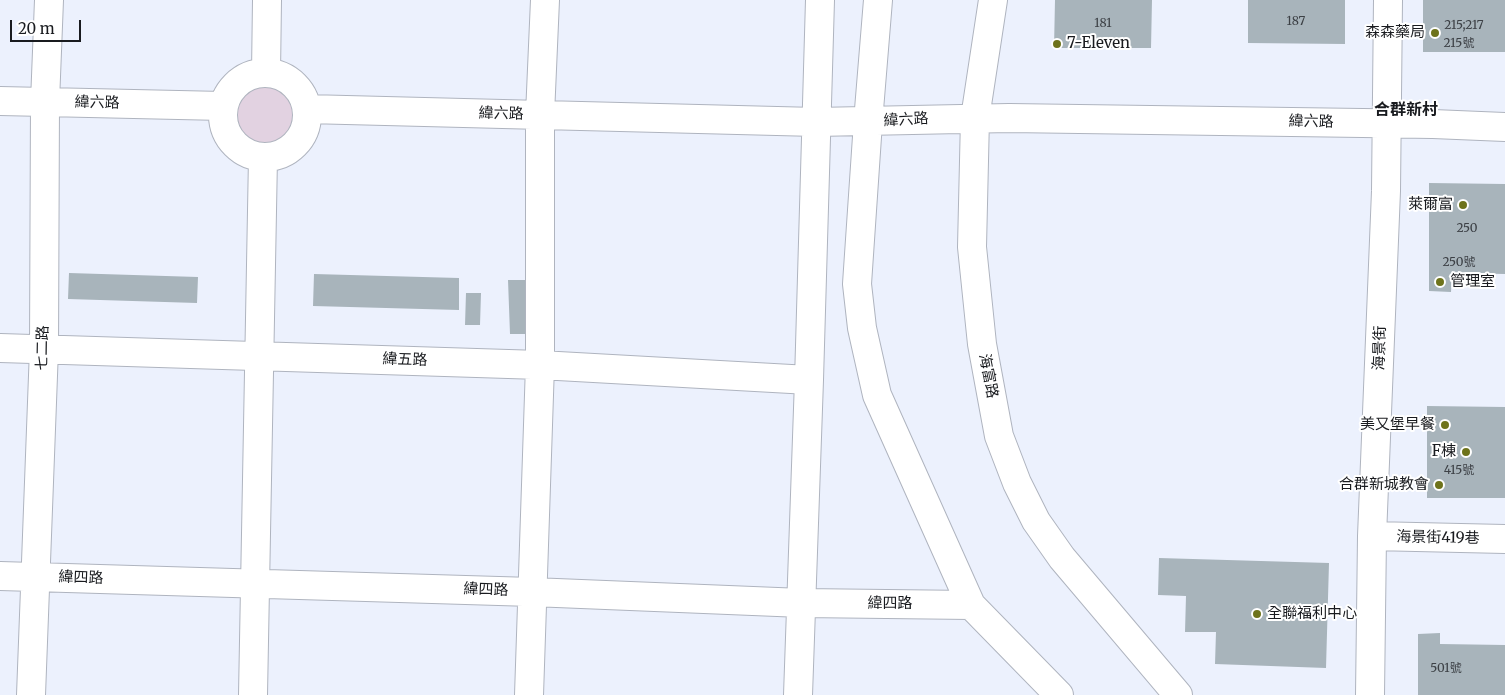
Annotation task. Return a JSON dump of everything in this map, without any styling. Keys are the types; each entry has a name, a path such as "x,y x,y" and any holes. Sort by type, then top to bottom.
{"street":[{"name":"七二路","path":"30,695 44,349 46,102 49,0"},
{"path":"266,74 268,0"},
{"path":"528,695 540,365 540,115 545,0"},
{"path":"798,695 810,380 820,0"},
{"path":"878,0 857,284 862,328 876,395 971,605 1059,695"},
{"name":"海富路","path":"993,0 975,118 972,247 982,344 999,436 1017,483 1036,522 1062,558 1178,695"},
{"name":"海景街","path":"1370,695 1372,536 1386,191 1388,0"},
{"path":"266,74 286,79 297,88 307,109 306,126 300,139 282,154 263,158 238,148 230,139 222,118 223,106 228,95 240,82 249,76 266,74"},
{"name":"緯六路","path":"0,101 223,106"},
{"name":"緯六路","path":"307,109 816,122 975,118 1505,126"},
{"path":"252,695 263,158"},
{"name":"緯五路","path":"0,348 540,365 810,380"},
{"name":"海景街419巷","path":"1372,536 1505,539"},
{"name":"緯四路","path":"0,576 532,592 802,603 971,605"}],"shaded area":[{"path":"270,78 289,88 297,100 299,114 297,128 289,140 277,148 256,150 237,140 229,128 227,107 237,88 249,80"}],"building":[{"path":"1055,0 1152,0 1151,48 1054,48"},
{"path":"1248,0 1345,0 1345,44 1248,43"},
{"path":"1423,0 1505,0 1505,52 1423,52"},
{"path":"1429,183 1505,184 1505,274 1452,273 1451,292 1429,291"},
{"path":"69,273 198,277 197,303 68,299"},
{"path":"314,274 459,278 459,310 313,306"},
{"path":"508,280 535,280 536,334 510,334"},
{"path":"466,293 481,293 480,325 465,325"},
{"name":"F棟","path":"1427,406 1505,407 1505,498 1427,498"},
{"name":"全聯福利中心","path":"1159,558 1329,563 1326,668 1215,664 1216,632 1185,632 1186,596 1158,595"},
{"path":"1440,633 1440,644 1505,645 1505,695 1418,695 1418,634"}],"place":[{"name":"森森藥局","path":"1435,33"},
{"name":"7-Eleven","path":"1057,44"},
{"name":"萊爾富","path":"1463,205"},
{"name":"管理室","path":"1440,282"},
{"name":"美又堡早餐","path":"1445,425"},
{"name":"F棟","path":"1466,452"},
{"name":"合群新城教會","path":"1439,485"},
{"name":"全聯福利中心","path":"1257,614"}],"district":[{"name":"合群新村","path":"1406,110"}]}
